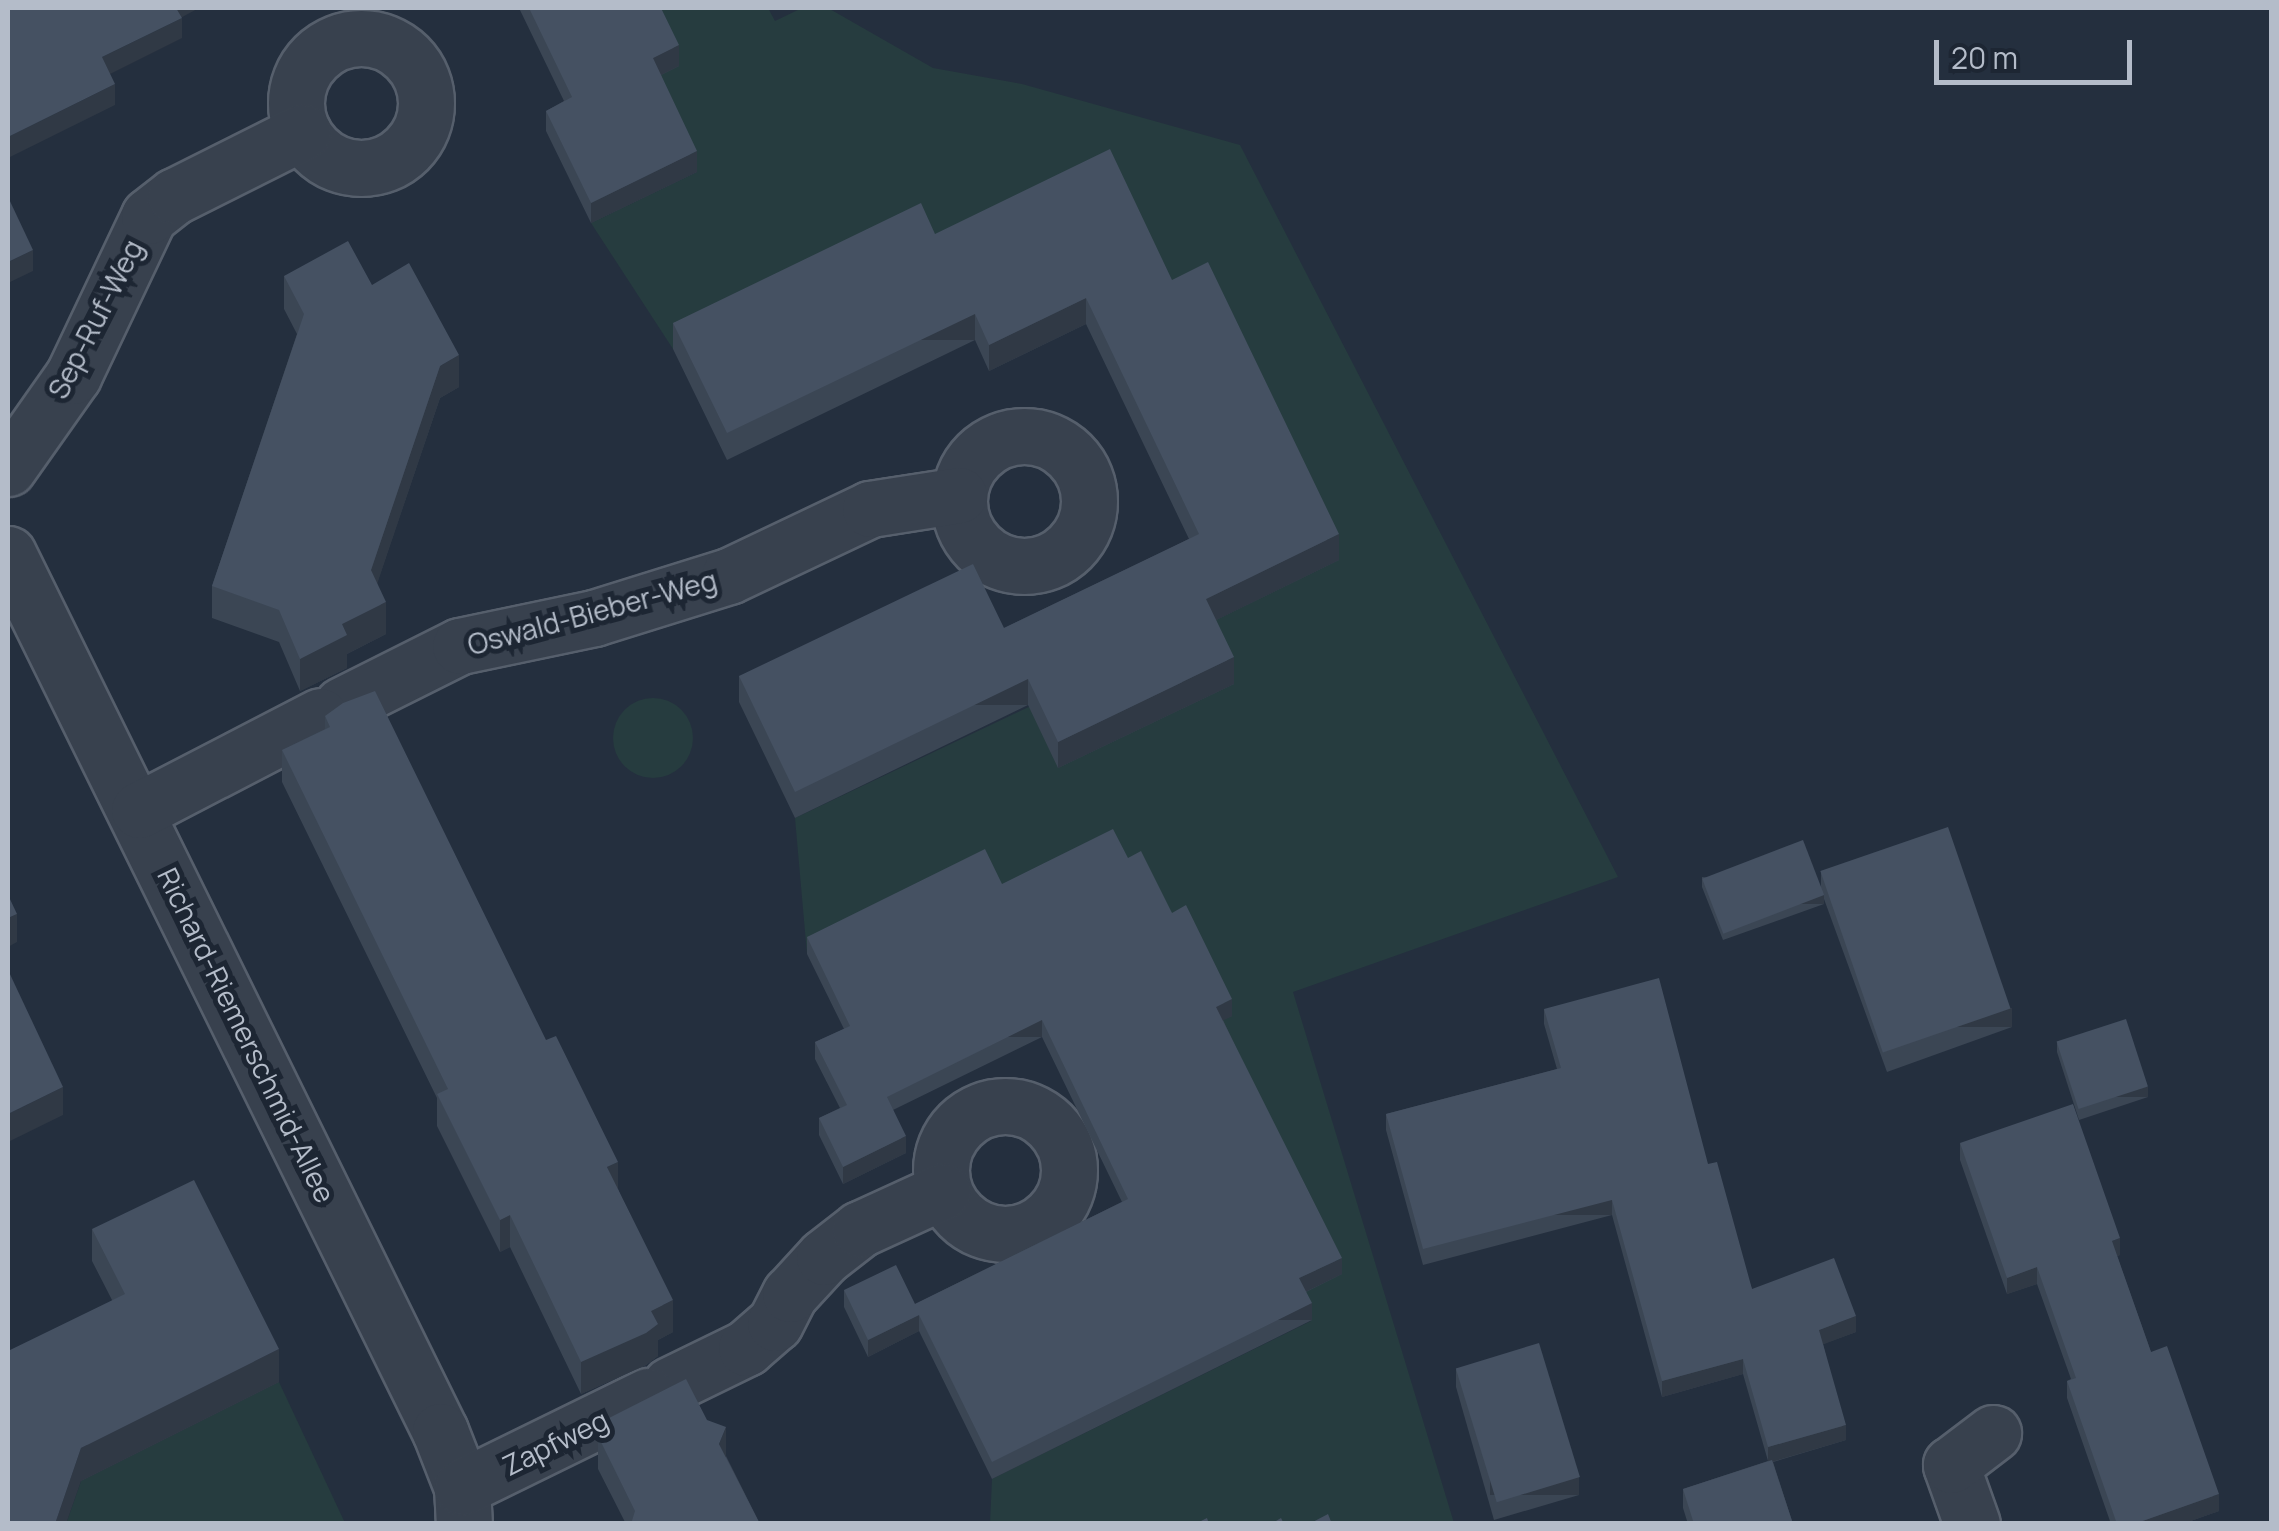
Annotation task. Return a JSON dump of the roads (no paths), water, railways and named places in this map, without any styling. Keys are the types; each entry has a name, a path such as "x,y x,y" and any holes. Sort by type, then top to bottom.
{"street":[{"name":"Sep-Ruf-Weg","path":"8,468 72,376 149,216 175,196 304,132"},
{"name":"Oswald-Bieber-Weg","path":"139,810 460,646 610,612 729,576 870,510 959,495"},
{"name":"Richard-Riemerschmid-Allee","path":"8,554 139,810 463,1505"},
{"name":"Zapfweg","path":"463,1505 659,1391 746,1348 775,1323 790,1294 824,1257 860,1228 944,1191"},
{"path":"1972,1524 1951,1465 1994,1433"}]}
